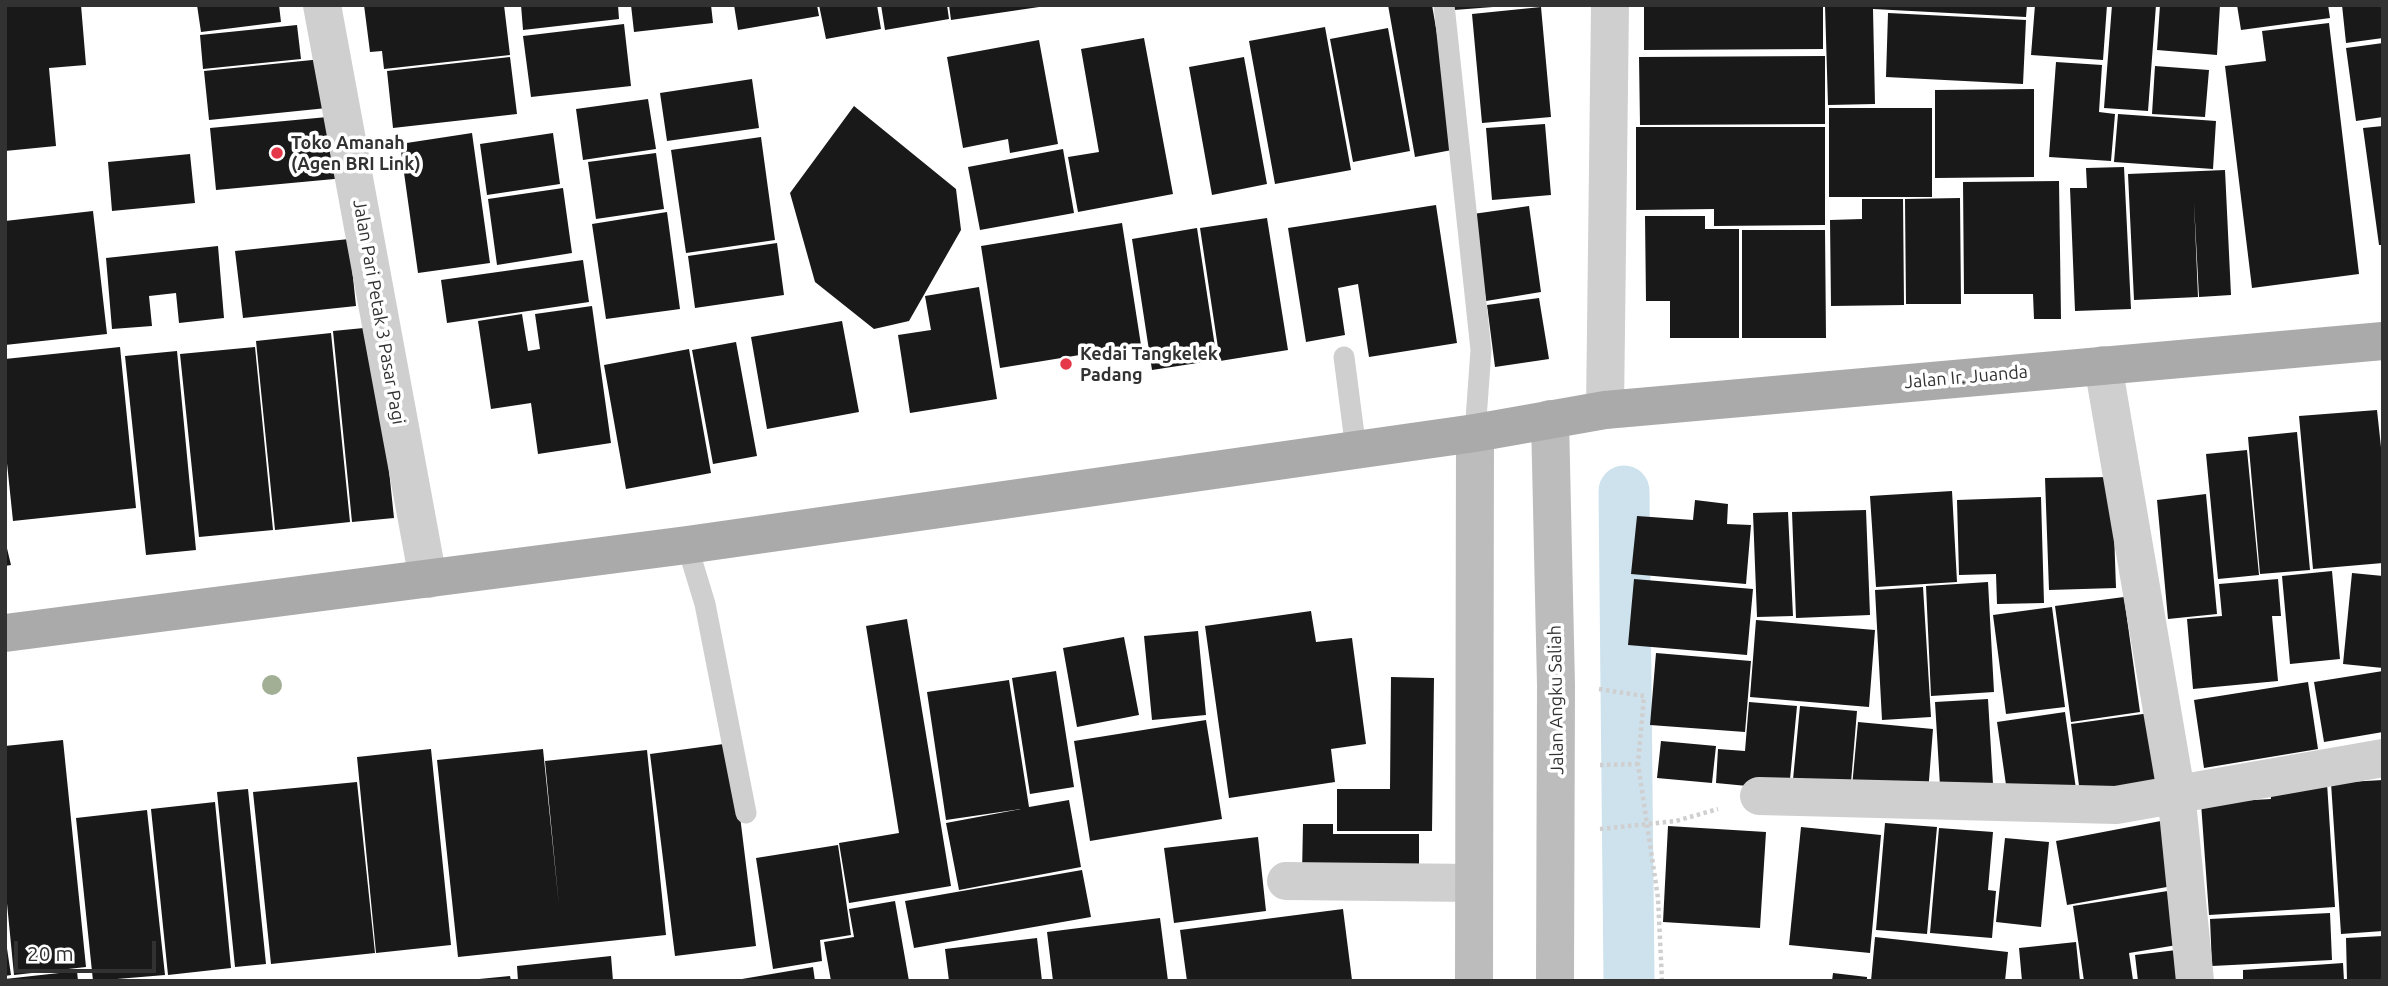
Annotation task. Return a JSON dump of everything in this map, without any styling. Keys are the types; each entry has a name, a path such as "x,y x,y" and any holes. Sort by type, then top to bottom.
{"main road":[{"name":"Jalan Ir. Juanda","path":"5,633 687,545 1475,433 1605,410 2383,341"},
{"name":"Jalan Angku Saliah","path":"1550,419 1556,698 1555,981"},
{"path":"1474,981 1475,433"}],"street":[{"name":"Jalan Pari Petak 3 Pasar Pagi","path":"322,5 428,579"},
{"path":"1605,410 1610,5"},
{"path":"2103,365 2176,792 2195,981"},
{"path":"1759,796 2116,805 2176,792 2383,758"},
{"path":"1286,881 1474,883"}],"lane":[{"path":"1444,5 1481,350 1475,433"},
{"path":"1345,357 1356,450"},
{"path":"687,545 707,615 746,813"}],"path":[{"path":"1614,691 1644,696 1638,764 1658,898 1662,981"},
{"path":"1611,766 1638,764"},
{"path":"1614,830 1676,821 1759,796"}],"building":[{"path":"5,5 81,5 86,65 49,68 56,146 5,151"},
{"path":"197,5 279,5 281,22 201,32"},
{"path":"364,5 504,5 510,55 384,69 382,51 370,52"},
{"path":"521,5 618,5 619,19 523,30"},
{"path":"631,5 711,5 713,23 634,32"},
{"path":"734,5 817,5 819,16 738,30"},
{"path":"819,5 877,5 881,29 826,39"},
{"path":"881,5 947,5 949,19 885,30"},
{"path":"949,5 1039,5 1039,7 951,20"},
{"path":"1388,5 1432,5 1457,149 1415,157"},
{"path":"1453,5 1493,5 1493,7 1454,10"},
{"path":"1644,5 1823,5 1823,49 1644,50"},
{"path":"1825,5 2027,5 2026,17 1873,9 1875,104 1828,105"},
{"path":"2035,5 2107,5 2103,60 2031,55"},
{"path":"2112,5 2156,5 2148,111 2104,108"},
{"path":"2160,5 2220,5 2217,55 2157,50"},
{"path":"2237,5 2328,5 2330,18 2241,30"},
{"path":"2342,5 2383,5 2383,38 2346,43"},
{"path":"1541,7 1551,117 1482,123 1472,14"},
{"path":"1888,13 2026,20 2023,84 1886,77"},
{"path":"2329,23 2359,274 2252,288 2225,66 2266,61 2262,31"},
{"path":"624,24 631,86 531,97 523,36"},
{"path":"297,25 301,59 203,69 200,35"},
{"path":"1325,27 1351,170 1275,184 1249,41"},
{"path":"1388,28 1410,151 1353,162 1330,39"},
{"path":"1144,38 1173,194 1078,212 1068,157 1099,152 1081,49"},
{"path":"1039,40 1058,144 1010,153 1008,139 963,148 947,57"},
{"path":"2383,43 2383,117 2356,121 2346,48"},
{"path":"1825,56 1825,124 1640,125 1639,57"},
{"path":"510,57 517,114 393,128 387,71"},
{"path":"1244,57 1267,184 1212,195 1189,67"},
{"path":"322,59 327,108 209,120 204,71"},
{"path":"2056,62 2102,65 2099,112 2115,114 2111,161 2049,157"},
{"path":"2155,66 2209,70 2205,117 2152,114"},
{"path":"752,79 759,128 667,141 660,93"},
{"path":"2034,89 2034,177 1935,178 1935,90"},
{"path":"648,99 656,149 583,160 576,109"},
{"path":"854,106 956,189 961,230 909,321 874,329 815,282 790,193"},
{"path":"1829,108 1932,108 1932,197 1829,197"},
{"path":"2118,114 2216,121 2213,169 2114,162"},
{"name":"Toko Amanah (Agen BRI Link)","path":"338,116 345,178 216,190 210,128"},
{"path":"1545,124 1551,195 1492,200 1486,128"},
{"path":"2383,126 2383,245 2379,245 2363,128"},
{"path":"1636,127 1825,127 1825,225 1714,226 1714,209 1636,210"},
{"path":"472,133 490,263 418,273 400,144"},
{"path":"553,133 560,184 487,195 480,144"},
{"path":"761,137 775,240 686,253 671,150"},
{"path":"1063,149 1074,213 980,230 968,167"},
{"path":"656,153 664,209 596,219 588,162"},
{"path":"190,154 195,203 112,211 108,162"},
{"path":"2124,167 2131,309 2075,311 2070,188 2087,188 2086,168"},
{"path":"2225,170 2231,295 2199,297 2194,202 2198,297 2134,300 2128,174"},
{"path":"2059,181 2061,319 2034,319 2033,294 1964,294 1963,182"},
{"path":"563,188 572,253 497,265 488,199"},
{"path":"1960,198 1961,304 1906,304 1905,199"},
{"path":"1862,199 1903,199 1904,305 1831,306 1830,220 1862,219"},
{"path":"1436,205 1457,343 1369,357 1358,284 1338,288 1345,335 1306,342 1288,228"},
{"path":"1529,206 1541,292 1486,301 1473,214"},
{"path":"93,211 107,334 5,345 5,221"},
{"path":"667,212 680,309 606,319 592,224"},
{"path":"1645,216 1705,216 1705,229 1739,229 1739,338 1670,338 1670,301 1646,301"},
{"path":"1267,218 1288,350 1220,361 1200,228"},
{"path":"1122,223 1141,345 1000,368 981,246"},
{"path":"1197,228 1217,360 1152,370 1132,239"},
{"path":"1742,230 1825,230 1826,338 1742,338"},
{"path":"349,239 356,306 243,318 235,251"},
{"path":"777,243 784,295 695,308 688,256"},
{"path":"218,246 224,318 179,323 176,293 149,296 152,326 112,329 106,258"},
{"path":"583,260 589,302 447,323 441,280"},
{"path":"979,287 997,399 910,413 898,335 931,330 925,296"},
{"path":"1539,298 1549,359 1495,367 1487,305"},
{"path":"592,306 611,443 538,454 531,403 491,409 478,321 522,314 528,351 540,349 535,314"},
{"path":"842,321 859,412 767,429 751,337"},
{"path":"374,327 394,518 352,522 333,331"},
{"path":"331,333 350,522 275,530 256,341"},
{"path":"736,342 757,456 713,464 692,350"},
{"path":"120,347 136,508 13,521 5,444 5,359"},
{"path":"255,347 273,530 199,537 180,354"},
{"path":"689,349 711,473 626,489 604,365"},
{"path":"177,351 196,550 146,555 125,356"},
{"path":"2377,410 2383,466 2383,563 2313,569 2299,416"},
{"path":"2297,432 2310,570 2260,574 2248,437"},
{"path":"2247,450 2259,575 2218,579 2206,454"},
{"path":"2112,477 2116,588 2049,590 2045,478"},
{"path":"1952,491 1957,582 1876,587 1870,496"},
{"path":"2206,494 2217,614 2168,619 2157,500"},
{"path":"2041,497 2044,603 1997,604 1996,574 1959,575 1957,500"},
{"path":"1695,500 1728,504 1727,524 1751,525 1746,584 1631,574 1637,516 1693,520"},
{"path":"1866,510 1870,615 1796,618 1792,512"},
{"path":"1788,512 1793,616 1757,617 1753,513"},
{"path":"5,540 11,565 5,566"},
{"path":"2332,571 2340,659 2290,664 2282,576"},
{"path":"2352,573 2383,576 2383,668 2343,664"},
{"path":"1634,579 1753,589 1747,655 1628,645"},
{"path":"2278,579 2281,616 2272,616 2278,681 2193,689 2187,619 2222,616 2219,584"},
{"path":"1988,582 1994,692 1931,696 1926,586"},
{"path":"1923,587 1931,717 1882,720 1875,590"},
{"path":"2124,597 2140,712 2071,722 2055,606"},
{"path":"2052,607 2065,707 2006,714 1993,615"},
{"path":"1311,611 1316,642 1352,638 1366,744 1331,749 1335,782 1229,798 1205,626"},
{"path":"907,619 951,886 849,903 839,843 899,833 866,626"},
{"path":"1756,620 1875,630 1869,707 1750,697"},
{"path":"1198,631 1206,715 1152,720 1144,636"},
{"path":"1124,637 1139,715 1077,727 1063,648"},
{"path":"1656,653 1751,661 1745,732 1650,725"},
{"path":"1056,671 1074,787 1030,794 1012,678"},
{"path":"2383,671 2383,732 2324,742 2314,682"},
{"path":"1391,677 1434,678 1432,831 1337,831 1337,789 1390,789"},
{"path":"1009,680 1029,807 1069,800 1081,867 959,890 946,823 1021,809 946,820 927,692"},
{"path":"2308,682 2318,749 2204,768 2194,700"},
{"path":"1988,699 1993,784 1940,786 1935,702"},
{"path":"1749,702 1797,706 1789,790 1716,783 1718,749 1745,751"},
{"path":"1800,706 1857,711 1850,794 1792,790"},
{"path":"2065,712 2076,789 2008,799 1997,722"},
{"path":"2150,713 2160,790 2081,801 2071,724"},
{"path":"1206,720 1222,819 1090,841 1074,741"},
{"path":"1858,722 1933,729 1928,793 1852,787"},
{"path":"63,740 86,967 14,975 5,883 5,746"},
{"path":"1661,741 1716,746 1712,783 1657,778"},
{"path":"731,743 756,946 675,956 650,754"},
{"path":"431,749 451,945 376,953 357,757"},
{"path":"543,749 559,906 545,761 647,750 666,935 458,957 437,760"},
{"path":"2383,780 2383,931 2341,934 2331,783"},
{"path":"357,782 375,953 271,964 253,792"},
{"path":"2327,783 2335,907 2209,915 2201,803 2271,799 2270,787"},
{"path":"248,789 266,964 235,967 217,792"},
{"path":"215,802 231,968 168,975 151,809"},
{"path":"147,810 165,975 93,981 76,818"},
{"path":"2166,820 2178,885 2067,905 2056,841"},
{"path":"1885,823 1937,827 1927,934 1876,930"},
{"path":"1303,824 1333,824 1333,834 1419,834 1419,874 1302,874"},
{"path":"1668,826 1766,832 1760,928 1663,922"},
{"path":"1801,827 1881,835 1870,953 1789,945"},
{"path":"1939,828 1993,832 1988,890 1996,891 1992,938 1930,933"},
{"path":"1258,837 1266,911 1174,923 1164,848"},
{"path":"2005,838 2049,842 2041,927 1996,922"},
{"path":"838,845 851,935 820,940 822,961 773,969 756,858"},
{"path":"1082,870 1091,917 914,948 905,901"},
{"path":"2174,890 2183,944 2129,953 2133,980 2084,981 2073,906"},
{"path":"895,901 909,981 831,981 824,942 854,937 849,909"},
{"path":"1343,909 1352,980 1187,981 1180,930"},
{"path":"2330,913 2332,960 2212,966 2210,919"},
{"path":"1160,918 1168,981 1053,981 1047,932"},
{"path":"5,935 11,975 5,976"},
{"path":"2383,936 2383,981 2347,981 2346,938"},
{"path":"1875,937 2008,952 2005,981 1871,981"},
{"path":"1037,938 1042,981 949,981 945,949"},
{"path":"2076,942 2080,981 2022,981 2019,948"},
{"path":"2185,949 2188,981 2138,981 2135,955"},
{"path":"611,956 613,981 518,981 517,966"},
{"path":"2343,963 2344,981 2243,981 2243,970"},
{"path":"813,967 815,981 742,981 742,979"},
{"path":"77,971 78,981 5,981 5,979"},
{"path":"1833,973 1867,977 1867,981 1832,981"},
{"path":"510,976 511,981 479,981 479,979"}],"waterway":[{"path":"1624,491 1629,981"}],"place":[{"name":"Toko Amanah (Agen BRI Link)","path":"277,153"},
{"name":"Kedai Tangkelek Padang","path":"1066,364"}]}
